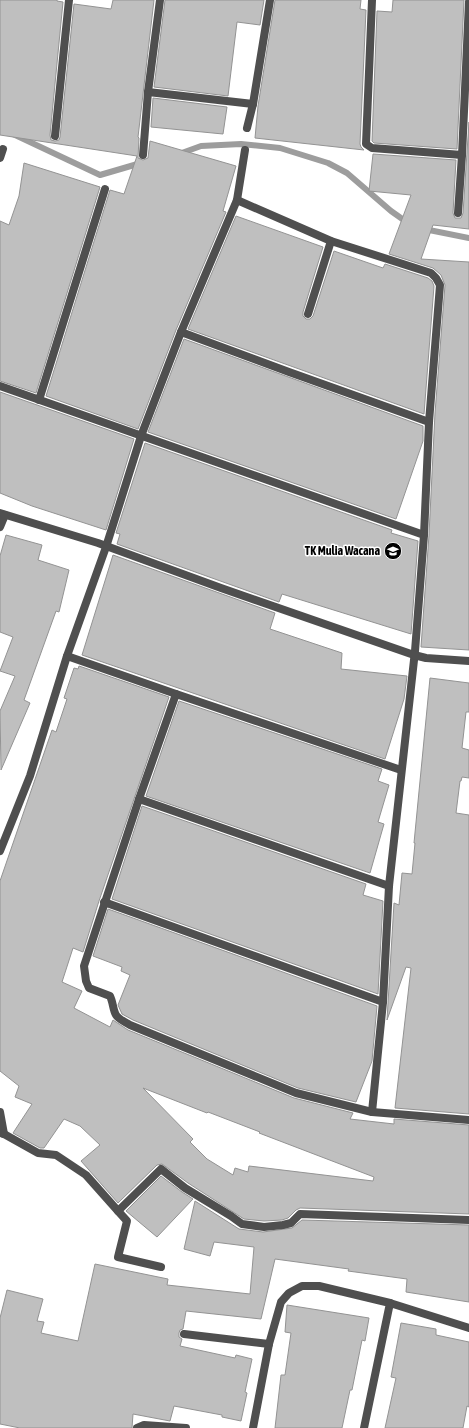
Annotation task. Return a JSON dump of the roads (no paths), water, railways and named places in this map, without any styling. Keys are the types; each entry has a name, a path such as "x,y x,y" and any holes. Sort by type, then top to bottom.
{"street":[{"path":"55,136 69,0"},
{"path":"144,155 148,92 160,0"},
{"path":"248,128 270,0"},
{"path":"372,0 366,144 372,148 462,155"},
{"path":"458,213 469,2"},
{"path":"148,92 253,104"},
{"path":"0,158 3,149"},
{"path":"0,851 30,776 67,656 106,546 141,436 181,332 237,200 245,150"},
{"path":"39,400 105,189"},
{"path":"237,200 331,241 431,273 440,285 429,422 424,535 414,655 389,886 383,1002 372,1112"},
{"path":"308,314 331,241"},
{"path":"181,332 429,422"},
{"path":"0,386 424,535"},
{"path":"0,527 2,514 106,546 414,655 426,658 469,661"},
{"path":"67,656 401,770"},
{"path":"176,694 104,902 84,966 86,981 89,988 110,996 118,1017 130,1025 296,1093 372,1112 469,1120"},
{"path":"139,799 389,886"},
{"path":"104,902 383,1002"},
{"path":"0,1112 2,1134 38,1153 56,1155 86,1175 127,1220 118,1258 161,1267"},
{"path":"118,1211 161,1169 186,1188 242,1224 264,1227 283,1225 291,1223 300,1214 469,1220"},
{"path":"253,1428 268,1344 281,1302 289,1293 302,1286 318,1286 390,1303 469,1328"},
{"path":"364,1428 390,1303"},
{"path":"184,1334 268,1344"},
{"path":"137,1428 144,1425 186,1428"}],"waterway":[{"path":"0,128 100,175 141,163"},
{"path":"179,154 201,146 241,144 280,148 328,163 347,173 391,211 408,223"},
{"path":"424,229 469,238"}],"place":[{"name":"TK Mulia Wacana","path":"393,551"}]}
